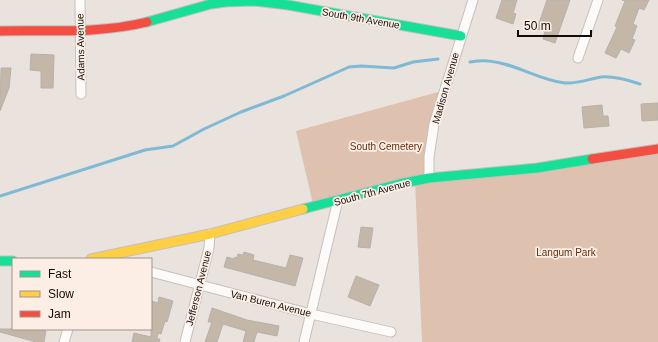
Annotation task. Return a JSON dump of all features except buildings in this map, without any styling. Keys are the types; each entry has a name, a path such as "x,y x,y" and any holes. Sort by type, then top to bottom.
{"street":[{"name":"Adams Avenue","path":"80,0 81,94"},
{"name":"Madison Avenue","path":"429,178 429,157 434,124 473,0"},
{"path":"578,58 598,0"},
{"name":"South 9th Avenue","path":"0,31 80,30 121,27 155,20 210,4 242,1 276,4 461,36"},
{"name":"South 7th Avenue","path":"96,258 210,234 399,184 429,178 537,168 658,149"},
{"path":"304,342 338,200"},
{"name":"Jefferson Avenue","path":"185,342 209,248 210,234"},
{"path":"0,261 12,261"},
{"name":"Van Buren Avenue","path":"152,272 311,314 391,332"},
{"path":"64,342 68,330"}],"green space":[{"name":"South Cemetery","path":"442,91 426,176 313,204 296,131"},
{"name":"Langum Park","path":"658,148 658,342 422,342 415,181"}],"waterway":[{"path":"0,196 145,150 173,146 204,129 241,112 284,96 349,67 361,66 394,68 413,62 438,59"},
{"path":"470,62 498,62 545,79 565,83 610,77 640,84"}],"traffic: fast":[{"path":"147,22 211,4 254,1 288,5 461,36"},
{"path":"303,209 399,184 429,178 537,168 592,159"},
{"path":"0,261 12,261"}],"traffic: slow":[{"path":"96,258 210,234 303,209"}],"traffic: jam":[{"path":"0,31 92,30 129,26 147,22"},
{"path":"592,159 658,149"}]}
